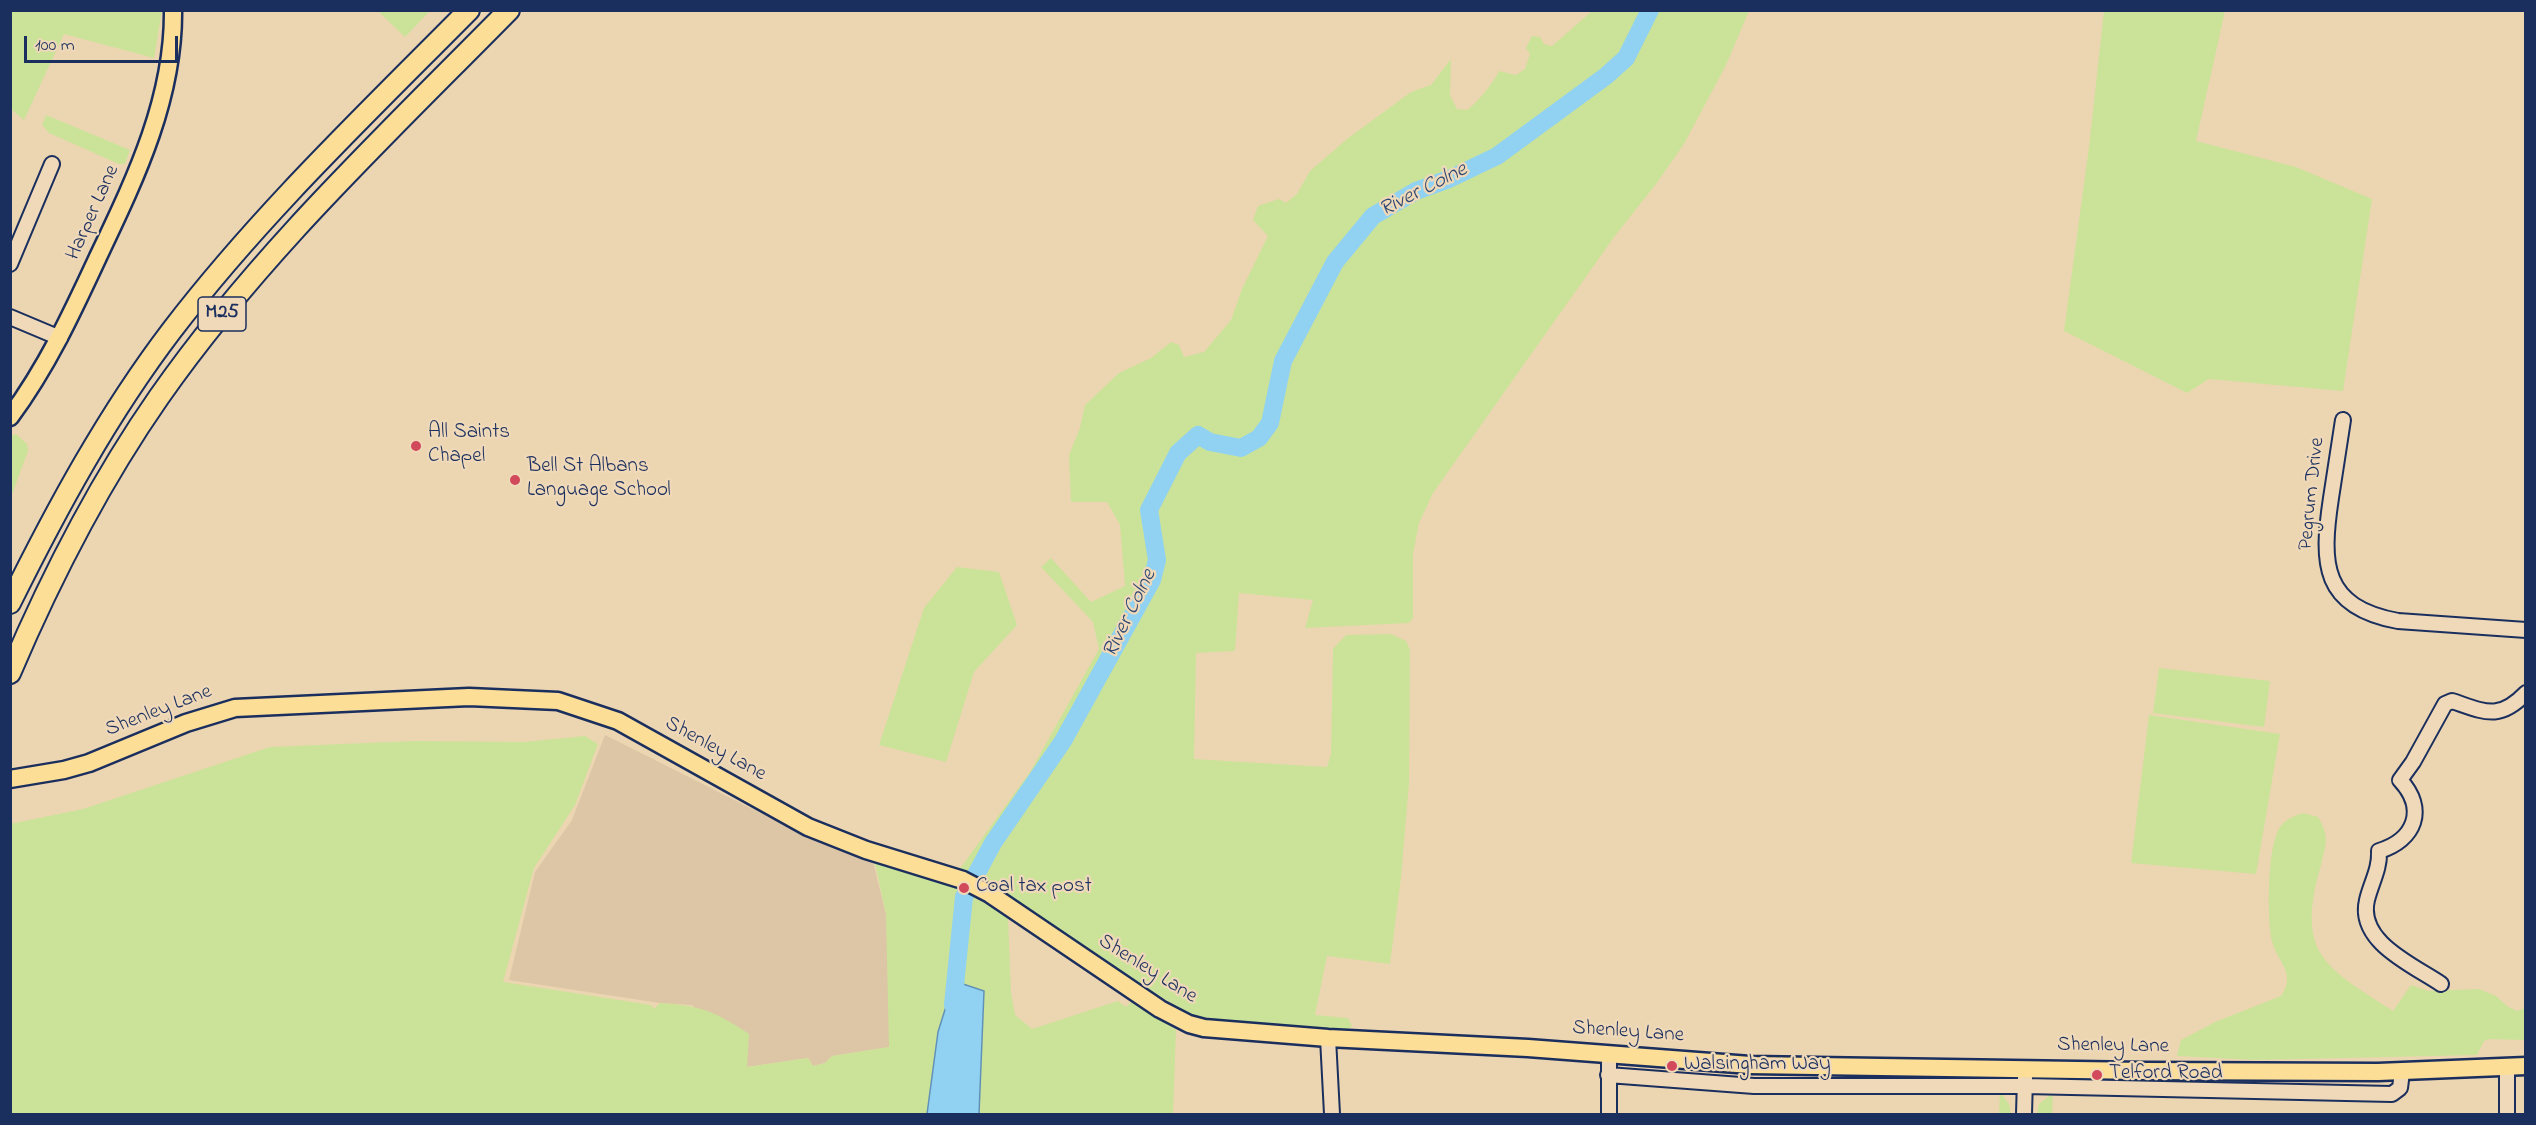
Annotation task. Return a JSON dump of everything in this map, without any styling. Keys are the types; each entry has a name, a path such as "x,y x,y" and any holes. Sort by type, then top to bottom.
{"highway":[{"name":"M25","path":"10,603 42,539 94,448 171,332 215,277 279,205 469,10"},
{"name":"M25","path":"10,673 66,552 104,485 159,398 225,309 295,228 509,10"}],"main road":[{"name":"Harper Lane","path":"10,417 60,338 148,145 169,72 173,10"},
{"name":"Shenley Lane","path":"12,779 89,763 186,723 235,708 469,697 558,701 618,722 808,827 866,850 963,880 990,894 1160,1009 1190,1024 1204,1028 1328,1038 1528,1048 1750,1065 2402,1072 2526,1066"}],"street":[{"path":"10,264 51,164"},
{"path":"10,316 60,338"},
{"name":"Pegrum Drive","path":"2343,420 2325,550 2331,575 2345,597 2362,610 2378,617 2398,621 2526,630"},
{"path":"2441,984 2385,946 2374,936 2368,926 2367,901 2378,869 2379,851 2398,843 2413,824 2414,802 2407,787 2400,780 2413,762 2445,704 2452,701 2480,711 2500,711 2514,704 2526,693"},
{"path":"1328,1038 1332,1114"},
{"path":"1609,1055 1609,1114"},
{"path":"2506,1114 2507,1066"},
{"path":"2024,1068 2024,1114"},
{"name":"Shenley Lane","path":"1608,1075 1754,1086 2025,1086 2392,1094 2400,1088 2402,1072"}],"shaded area":[{"path":"605,735 812,839 873,862 886,914 890,1047 832,1056 825,1063 813,1066 808,1058 747,1067 692,1005 660,1003 509,980 535,872 572,820"}],"green space":[{"path":"162,10 154,58 64,34 24,120 11,109 11,11"},
{"path":"378,11 430,11 405,37"},
{"path":"1592,11 1749,11 1726,65 1684,144 1614,237 1433,493 1419,523 1413,554 1413,618 1409,623 1305,628 1313,600 1239,593 1235,651 1196,653 1194,759 1327,767 1331,754 1333,649 1346,635 1391,634 1406,641 1410,650 1409,783 1401,877 1390,964 1327,956 1315,1015 1348,1018 1352,1026 1348,1030 1244,1024 1191,1015 989,886 959,870 1030,772 1099,649 1093,622 1041,567 1051,558 1091,602 1125,586 1120,525 1107,502 1071,502 1069,455 1080,428 1085,405 1119,373 1151,358 1171,342 1179,345 1184,357 1204,352 1231,320 1242,289 1268,236 1253,220 1258,206 1279,199 1286,203 1297,194 1310,171 1347,139 1411,92 1431,85 1451,59 1450,95 1457,109 1467,110 1485,92 1499,71 1516,75 1525,69 1530,54 1526,48 1532,36 1540,37 1544,44 1552,46"},
{"path":"2104,11 2225,11 2196,141 2296,167 2372,199 2343,391 2209,379 2187,393 2064,331 2089,147"},
{"path":"46,115 130,150 125,164 119,164 49,133 42,125"},
{"path":"16,434 27,444 28,451 11,497 11,436"},
{"path":"957,567 999,572 1017,625 974,672 946,762 879,745 924,608"},
{"path":"2159,668 2270,681 2264,727 2153,713"},
{"path":"2149,715 2280,734 2256,874 2131,863"},
{"path":"585,736 598,744 575,805 534,868 503,982 651,1005 654,1009 660,1003 707,1011 749,1034 747,1067 808,1058 813,1066 825,1063 832,1056 889,1047 886,914 876,868 871,856 958,889 1008,918 1011,993 1015,1015 1032,1029 1118,1001 1126,1007 1133,1000 1176,1030 1173,1114 979,1114 984,992 954,981 938,1032 927,1114 11,1114 10,824 83,809 270,747 415,741 524,742"},
{"path":"2303,813 2318,817 2326,836 2313,898 2312,922 2316,944 2327,962 2354,986 2393,1011 2411,985 2428,991 2479,989 2496,996 2517,1011 2525,1008 2525,1040 2490,1039 2484,1041 2477,1055 2256,1060 2177,1056 2181,1040 2215,1022 2281,996 2287,981 2287,974 2274,948 2270,931 2270,865 2280,827 2288,820"},
{"path":"2000,1092 2009,1104 2011,1114 1999,1114"},
{"path":"2053,1093 2052,1114 2037,1114 2039,1104"}],"water":[{"path":"954,981 984,991 979,1114 927,1114 938,1032"}],"waterway":[{"name":"River Colne","path":"953,1005 964,897 993,843 1063,741 1152,580 1157,560 1149,510 1178,453 1198,435 1210,442 1241,448 1259,438 1270,423 1283,361 1335,262 1373,216 1416,191 1449,179 1497,156 1606,76 1626,58 1650,10"}],"place":[{"name":"All Saints Chapel","path":"416,446"},
{"name":"Bell St Albans Language School","path":"515,480"},
{"name":"Coal tax post","path":"964,888"},
{"name":"Walsingham Way","path":"1672,1066"},
{"name":"Telford Road","path":"2097,1075"}]}
